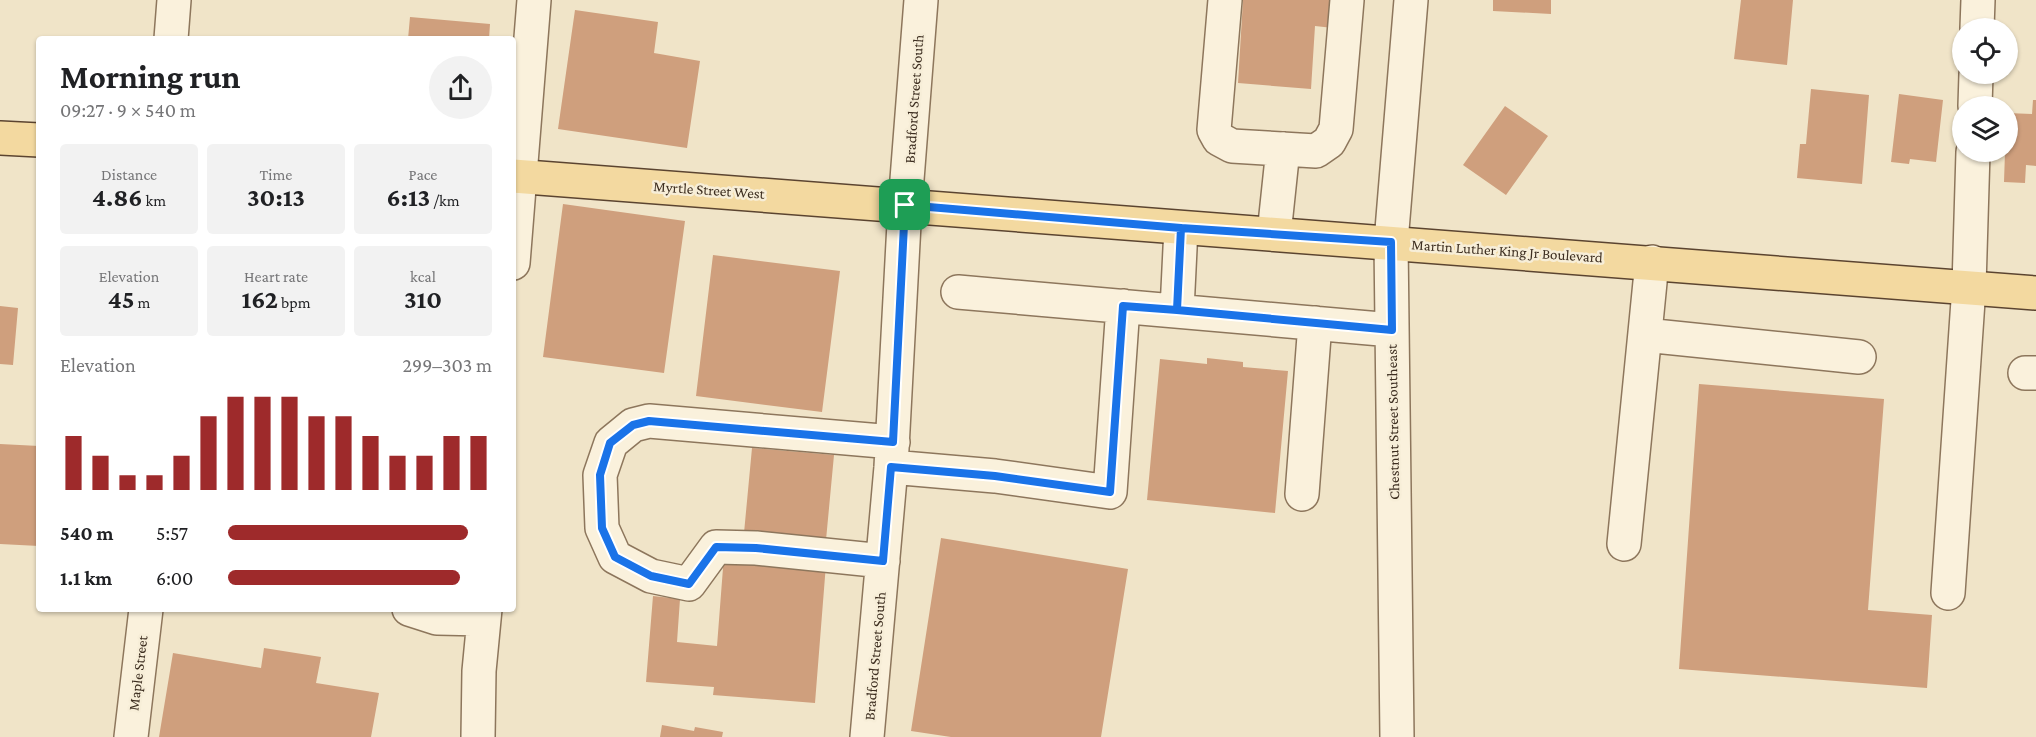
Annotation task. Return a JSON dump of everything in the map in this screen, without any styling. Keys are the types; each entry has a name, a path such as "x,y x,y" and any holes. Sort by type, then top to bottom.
{"main road":[{"path":"0,138 36,140"},
{"name":"Myrtle Street West","path":"517,176 905,205"},
{"name":"Martin Luther King Jr Boulevard","path":"905,205 2036,293"}],"street":[{"path":"171,36 174,0"},
{"path":"516,198 534,0"},
{"name":"Bradford Street South","path":"867,737 892,454 905,205 921,0"},
{"path":"1225,0 1214,130 1219,139 1232,146 1317,151 1329,142 1336,129 1347,0"},
{"name":"Chestnut Street Southeast","path":"1397,737 1391,242 1412,0"},
{"path":"1977,18 1978,0"},
{"path":"1274,234 1283,148"},
{"path":"1948,592 1969,286 1973,162"},
{"path":"1177,310 1181,228"},
{"path":"1624,544 1652,262"},
{"path":"958,292 1392,330"},
{"path":"883,561 756,548 716,547 689,584 651,576 615,557 602,528 600,475 610,443 633,425 649,421 892,454 995,476 1110,492 1123,306"},
{"path":"1302,494 1315,323"},
{"path":"1645,335 1859,357"},
{"name":"Maple Street","path":"131,737 146,612"},
{"path":"418,612 437,618 484,614 478,737"}],"building":[{"path":"1243,0 1335,0 1333,28 1315,26 1311,89 1238,83"},
{"path":"1493,0 1551,0 1551,14 1493,11"},
{"path":"1741,0 1793,0 1787,65 1734,59"},
{"path":"575,10 658,22 654,53 700,61 687,148 558,129"},
{"path":"410,17 490,24 489,36 408,36"},
{"path":"1811,89 1869,95 1862,184 1797,178 1800,144 1806,144"},
{"path":"1899,94 1943,100 1936,162 1910,159 1909,164 1891,162"},
{"path":"2033,100 2036,100 2036,166 2026,165 2025,183 2004,182 2005,162 2018,162 2018,113 2032,114"},
{"path":"1505,106 1548,136 1506,195 1463,165"},
{"path":"563,204 685,221 664,373 543,357"},
{"path":"713,255 840,271 822,412 696,396"},
{"path":"0,306 18,308 13,365 0,364"},
{"path":"1207,358 1243,362 1243,367 1288,371 1275,513 1147,500 1160,359 1207,364"},
{"path":"1699,384 1884,399 1868,610 1932,615 1927,688 1679,669"},
{"path":"0,444 36,446 36,546 0,544"},
{"path":"752,448 834,455 826,540 744,533"},
{"path":"941,538 1128,569 1101,737 951,737 911,731"},
{"path":"724,555 826,564 815,703 713,695 714,687 646,682 653,596 680,599 677,642 717,646"},
{"path":"264,648 321,657 316,683 379,693 371,737 159,737 173,653 261,668"},
{"path":"662,725 694,731 695,727 723,732 722,737 660,737"}],"route":[{"path":"905,205 893,442 649,421 633,425 610,443 600,475 602,528 615,557 651,576 689,584 716,547 756,548 883,561 891,467 995,476 1110,492 1123,306 1177,310 1181,228 1391,242 1392,330 1177,310 1181,228 905,205"}]}
